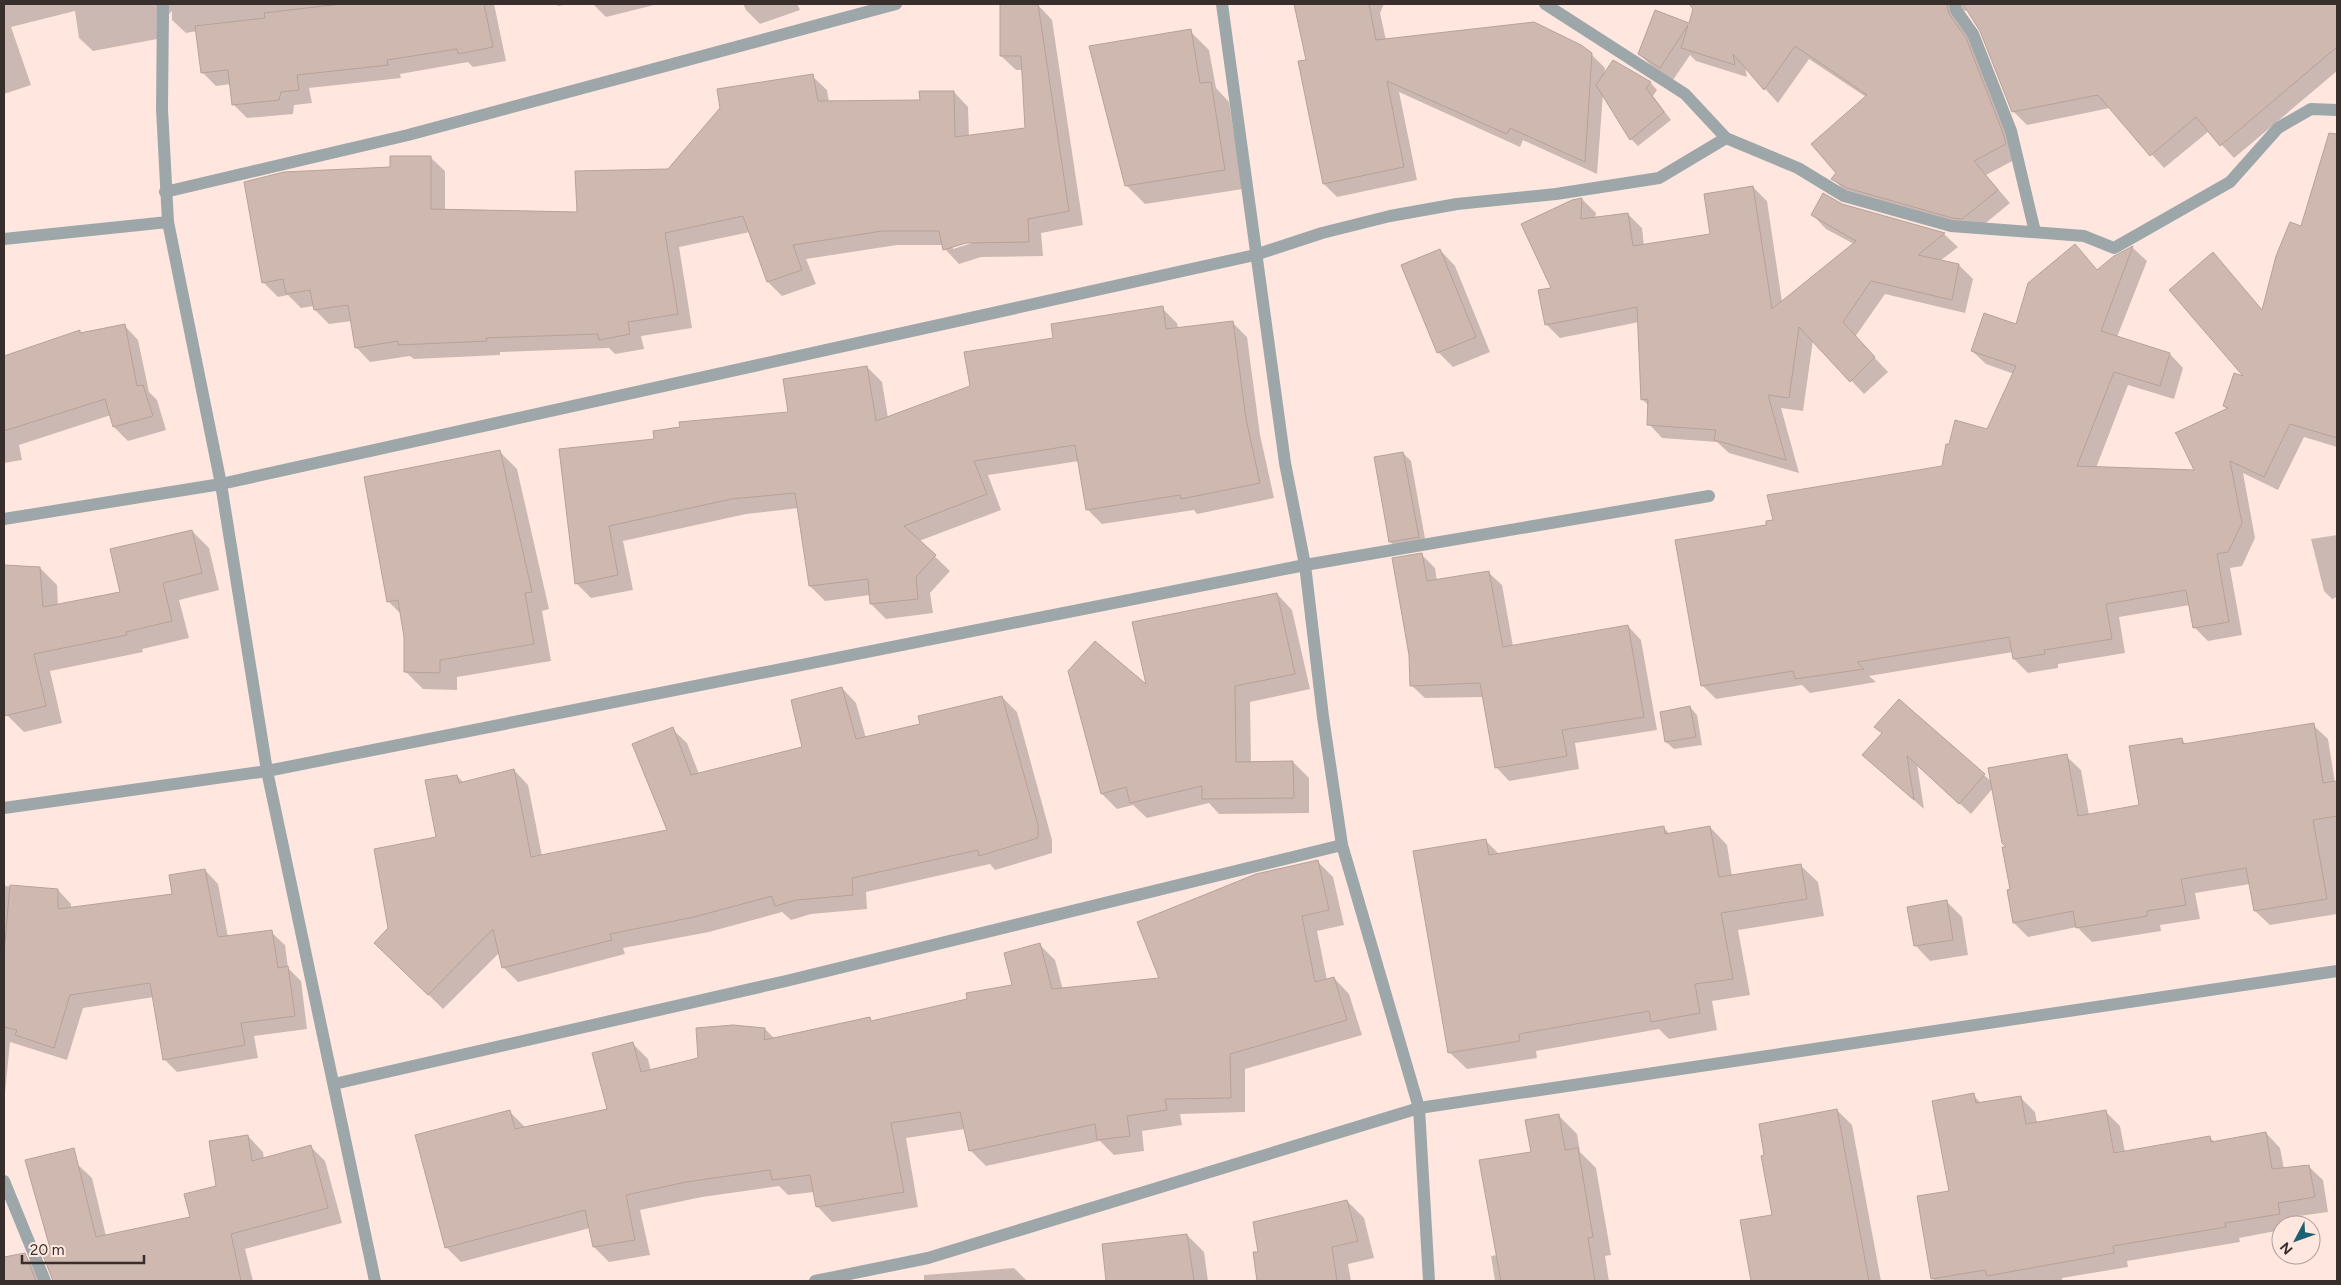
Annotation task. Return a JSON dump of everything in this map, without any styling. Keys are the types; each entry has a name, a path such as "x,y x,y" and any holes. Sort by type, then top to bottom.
{"street":[{"path":"163,4 162,109 168,222 221,484 267,771 375,1281"},
{"path":"165,192 408,135 896,4"},
{"path":"1222,4 1284,463 1305,565 1323,717 1342,846 1419,1108 1430,1281"},
{"path":"1546,4 1685,94 1726,138 1798,168 1844,196 1951,226 2084,236 2114,248 2230,182 2278,128 2311,109 2337,110"},
{"path":"1955,4 1956,10 1973,34 2011,131 2035,232"},
{"path":"4,519 221,484 1255,255 1322,233 1390,216 1457,204 1556,194 1659,178 1726,138"},
{"path":"4,238 168,222"},
{"path":"4,808 267,771 1305,565 1709,496"},
{"path":"334,1084 786,981 1342,846"},
{"path":"814,1281 928,1258 1419,1108 2337,971"},
{"path":"4,1180 45,1281"}],"building":[{"path":"341,4 484,4 493,47 458,54 457,49 387,60 388,65 297,75 299,90 281,92 279,100 232,105 228,70 201,73 195,26 265,18 264,13"},
{"path":"1000,4 1038,4 1069,211 1028,219 1029,242 966,243 943,250 939,231 882,231 793,245 802,270 767,282 743,216 665,233 678,314 628,322 630,334 599,340 598,334 486,338 487,341 398,345 398,341 355,348 348,305 314,310 310,290 286,294 283,279 262,283 244,182 284,172 390,167 390,156 431,156 431,209 577,212 575,171 668,169 720,108 717,89 813,74 818,101 920,100 919,91 954,91 955,137 1025,128 1021,56 1000,56"},
{"path":"1294,4 1369,4 1376,40 1534,22 1581,45 1592,53 1585,162 1510,128 1507,134 1387,81 1404,167 1323,184 1298,61 1306,60"},
{"path":"1689,4 1947,4 1949,14 1966,38 2003,133 2006,144 1974,161 1998,190 1962,219 1952,218 1847,188 1831,179 1836,173 1811,144 1867,95 1795,46 1764,90 1733,54 1735,65 1681,48 1688,25 1660,68 1638,54 1655,10 1689,23 1693,9"},
{"path":"1963,4 2337,4 2337,47 2220,146 2196,117 2150,156 2098,95 2012,112 1980,31"},
{"path":"1191,29 1200,83 1211,82 1225,170 1125,186 1089,46"},
{"path":"1613,60 1651,82 1646,88 1664,112 1630,140 1596,85"},
{"path":"2329,133 2337,134 2337,438 2290,424 2264,477 2230,461 2242,523 2228,552 2217,554 2229,622 2193,628 2186,590 2106,604 2112,639 2044,650 2045,654 2013,659 2009,637 1857,662 1864,669 1795,679 1793,671 1701,686 1675,540 1766,525 1766,521 1773,520 1767,495 1942,466 1946,444 1949,444 1955,420 1987,429 2016,366 1971,351 1984,313 2016,324 2028,283 2075,244 2097,270 2114,256 2133,246 2101,331 2170,353 2160,386 2114,372 2077,466 2194,470 2175,433 2228,408 2223,406 2234,373 2243,376 2169,290 2213,252 2262,310 2276,256 2290,222 2301,226"},
{"path":"1753,186 1772,309 1856,241 1811,215 1823,193 1842,204 1945,233 1918,255 1959,264 1952,300 1871,281 1843,322 1875,357 1850,382 1799,327 1789,398 1768,395 1786,460 1714,440 1716,430 1647,425 1648,399 1641,400 1637,307 1545,325 1538,290 1551,288 1521,224 1572,200 1582,198 1581,219 1628,213 1633,246 1710,234 1704,194"},
{"path":"1440,249 1476,337 1437,353 1401,265"},
{"path":"1163,306 1166,329 1233,321 1246,419 1260,483 1181,499 1180,495 1086,510 1075,445 974,461 987,494 904,526 936,555 916,577 918,599 870,604 868,579 809,586 795,493 731,499 609,526 618,575 575,584 559,449 654,439 653,431 680,427 679,422 788,412 783,379 867,366 876,421 970,386 964,352 1053,338 1051,324"},
{"path":"125,324 137,386 143,385 153,416 113,427 105,399 4,431 4,356 80,330 80,333"},
{"path":"500,450 532,592 525,593 534,644 440,660 440,673 404,672 404,637 398,600 387,602 364,477"},
{"path":"1403,452 1419,537 1389,542 1374,457"},
{"path":"192,530 202,573 163,583 172,621 126,632 127,635 34,654 46,706 4,716 4,565 40,567 43,607 120,592 110,549"},
{"path":"1422,553 1427,581 1489,571 1503,647 1628,625 1644,717 1562,730 1567,756 1495,768 1480,683 1410,686 1409,655 1392,558"},
{"path":"1277,593 1295,674 1235,686 1236,762 1293,761 1294,798 1202,799 1202,786 1130,803 1126,787 1101,794 1068,671 1095,641 1146,684 1132,622"},
{"path":"842,687 856,739 920,724 918,716 1002,696 1038,825 1038,838 979,856 978,850 852,878 853,895 796,900 775,906 772,896 694,917 610,934 612,940 502,968 493,929 428,995 374,943 388,928 374,849 436,837 425,780 457,775 459,783 514,769 531,857 667,830 632,744 673,727 691,775 802,747 791,700"},
{"path":"1899,699 1985,774 1959,804 1907,756 1914,800 1862,755 1882,733 1874,727"},
{"path":"1690,706 1696,737 1665,742 1660,712"},
{"path":"2314,723 2323,783 2337,781 2337,816 2313,820 2327,899 2254,911 2246,868 2181,879 2186,905 2147,911 2147,916 2076,928 2073,911 2013,923 2007,890 2010,889 2002,847 2006,847 2002,843 1988,768 2067,754 2078,816 2139,805 2129,746 2182,738 2183,744"},
{"path":"1664,826 1665,834 1710,826 1719,877 1801,864 1807,899 1721,913 1733,979 1695,984 1700,1013 1651,1022 1649,1011 1519,1034 1520,1041 1448,1053 1413,851 1486,839 1489,855"},
{"path":"1318,860 1329,910 1302,916 1315,982 1334,977 1347,1020 1230,1054 1231,1098 1165,1099 1167,1110 1127,1116 1130,1136 1097,1140 1095,1124 969,1151 960,1112 891,1123 904,1192 816,1207 810,1175 772,1180 770,1170 686,1182 626,1195 635,1240 593,1247 585,1210 445,1248 415,1135 510,1110 515,1129 607,1109 592,1053 633,1042 641,1072 698,1058 696,1028 733,1025 765,1028 764,1040 870,1017 871,1021 967,999 966,993 1012,985 1004,953 1040,943 1052,989 1159,978 1137,922 1256,874"},
{"path":"205,869 218,937 272,930 278,968 288,966 295,1016 241,1023 245,1045 163,1060 150,983 70,995 54,1048 15,1035 17,1030 4,1027 4,953 10,885 58,889 58,909 172,894 169,875"},
{"path":"1947,900 1953,940 1914,946 1907,907"},
{"path":"1974,1093 1976,1103 2021,1096 2026,1124 2106,1110 2114,1153 2210,1136 2211,1142 2266,1132 2272,1169 2309,1165 2315,1197 2278,1203 2280,1214 2225,1223 2226,1227 2113,1246 2114,1253 1987,1276 1985,1270 1931,1279 1917,1196 1949,1191 1932,1101"},
{"path":"1837,1109 1869,1281 1751,1281 1740,1220 1772,1215 1761,1156 1764,1155 1759,1124"},
{"path":"1559,1114 1565,1150 1578,1148 1593,1237 1588,1238 1595,1281 1501,1281 1479,1160 1531,1152 1525,1120"},
{"path":"248,1135 252,1161 311,1145 328,1208 231,1234 241,1281 53,1281 41,1250 50,1248 25,1160 74,1148 96,1237 190,1217 184,1194 216,1186 209,1141"},
{"path":"1347,1200 1358,1241 1332,1247 1337,1281 1257,1281 1253,1252 1258,1252 1253,1222"},
{"path":"1187,1234 1194,1281 1106,1281 1102,1244"},
{"path":"25,1253 36,1281 4,1281 4,1257"}]}
